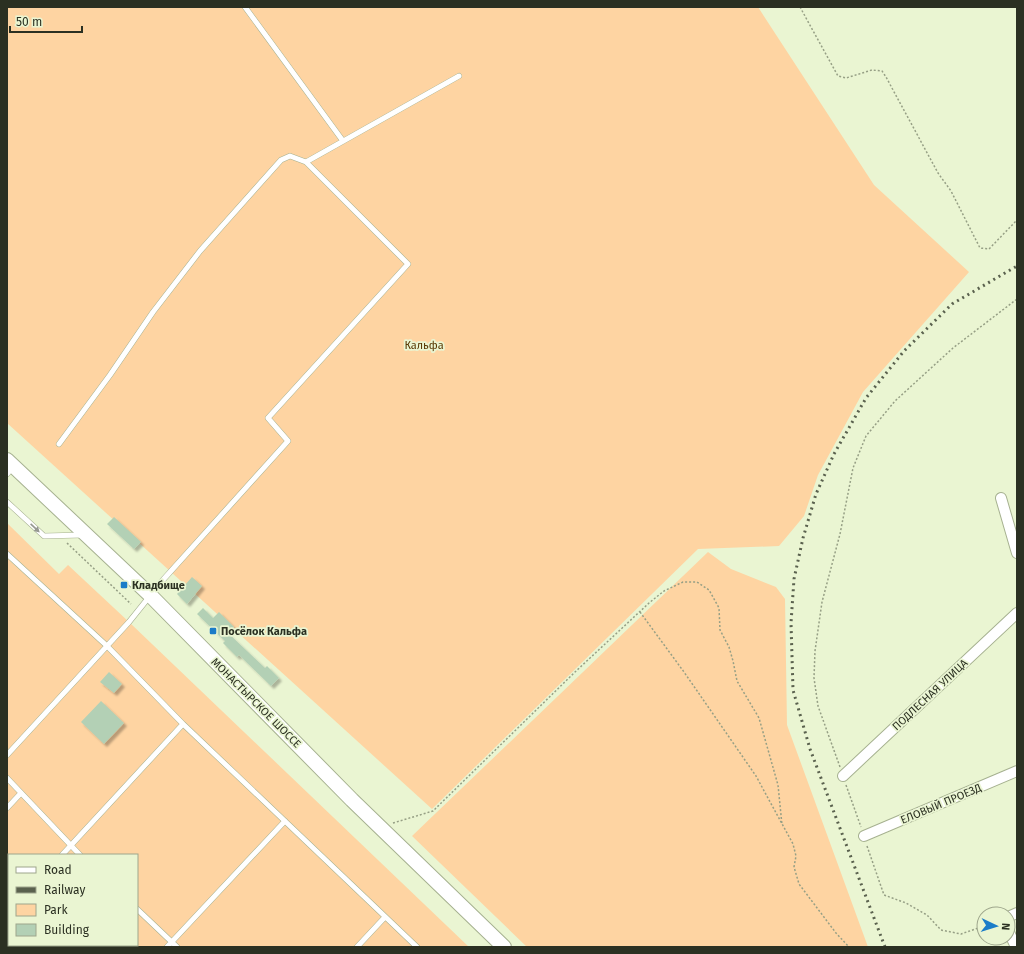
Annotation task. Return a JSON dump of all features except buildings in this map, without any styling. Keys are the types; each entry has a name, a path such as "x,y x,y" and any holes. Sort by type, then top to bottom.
{"main road":[{"name":"МОНАСТЫРСКОЕ ШОССЕ","path":"9,467 87,535 150,595 380,827 504,947"}],"street":[{"path":"1001,498 1017,553"},
{"name":"ПОДЛЕСНАЯ УЛИЦА","path":"843,776 1017,613"},
{"name":"ЕЛОВЫЙ ПРОЕЗД","path":"864,836 1017,771"}],"lane":[{"path":"244,7 343,141"},
{"path":"306,162 460,76"},
{"path":"7,755 129,622 150,595 288,441 268,418 408,264 306,162 290,156 281,160 200,251 153,312 110,375 59,444"},
{"path":"7,502 44,536 87,535"},
{"path":"7,554 107,646 183,724 417,947"},
{"path":"63,854 183,724"},
{"path":"7,778 79,854"},
{"path":"7,808 21,794"},
{"path":"167,947 285,822"},
{"path":"138,910 177,947"},
{"path":"357,947 385,917"}],"path":[{"path":"800,7 838,76 846,78 872,70 882,72 886,77 938,173 951,191 980,248 989,249 1017,220"},
{"path":"976,929 961,934 941,930 927,915 906,903 884,896 818,706 814,671 815,651 822,602 840,534 853,468 866,436 895,401 953,348 1017,299"},
{"path":"60,536 131,604"},
{"path":"380,827 433,811 575,672 640,612 664,591 683,582 697,582 709,590 719,608 720,630 729,647 737,681 759,718 778,785 782,825"},
{"path":"640,612 684,672 756,776 793,844 796,856 794,868 799,884 848,947"}],"green space":[{"name":"Кальфа","path":"7,7 758,7 874,185 969,272 863,392 818,475 804,516 779,546 698,549 432,809 7,423"},
{"path":"7,523 59,574 68,565 469,947 7,947"},
{"path":"708,552 731,569 776,587 785,599 787,725 868,947 527,947 412,836"}],"railway":[{"path":"885,947 810,749 793,690 791,623 794,579 803,538 816,494 834,454 866,398 904,351 952,304 1017,266"}],"place":[{"name":"Кладбище","path":"124,585"},
{"name":"Посёлок Кальфа","path":"213,631"}]}
